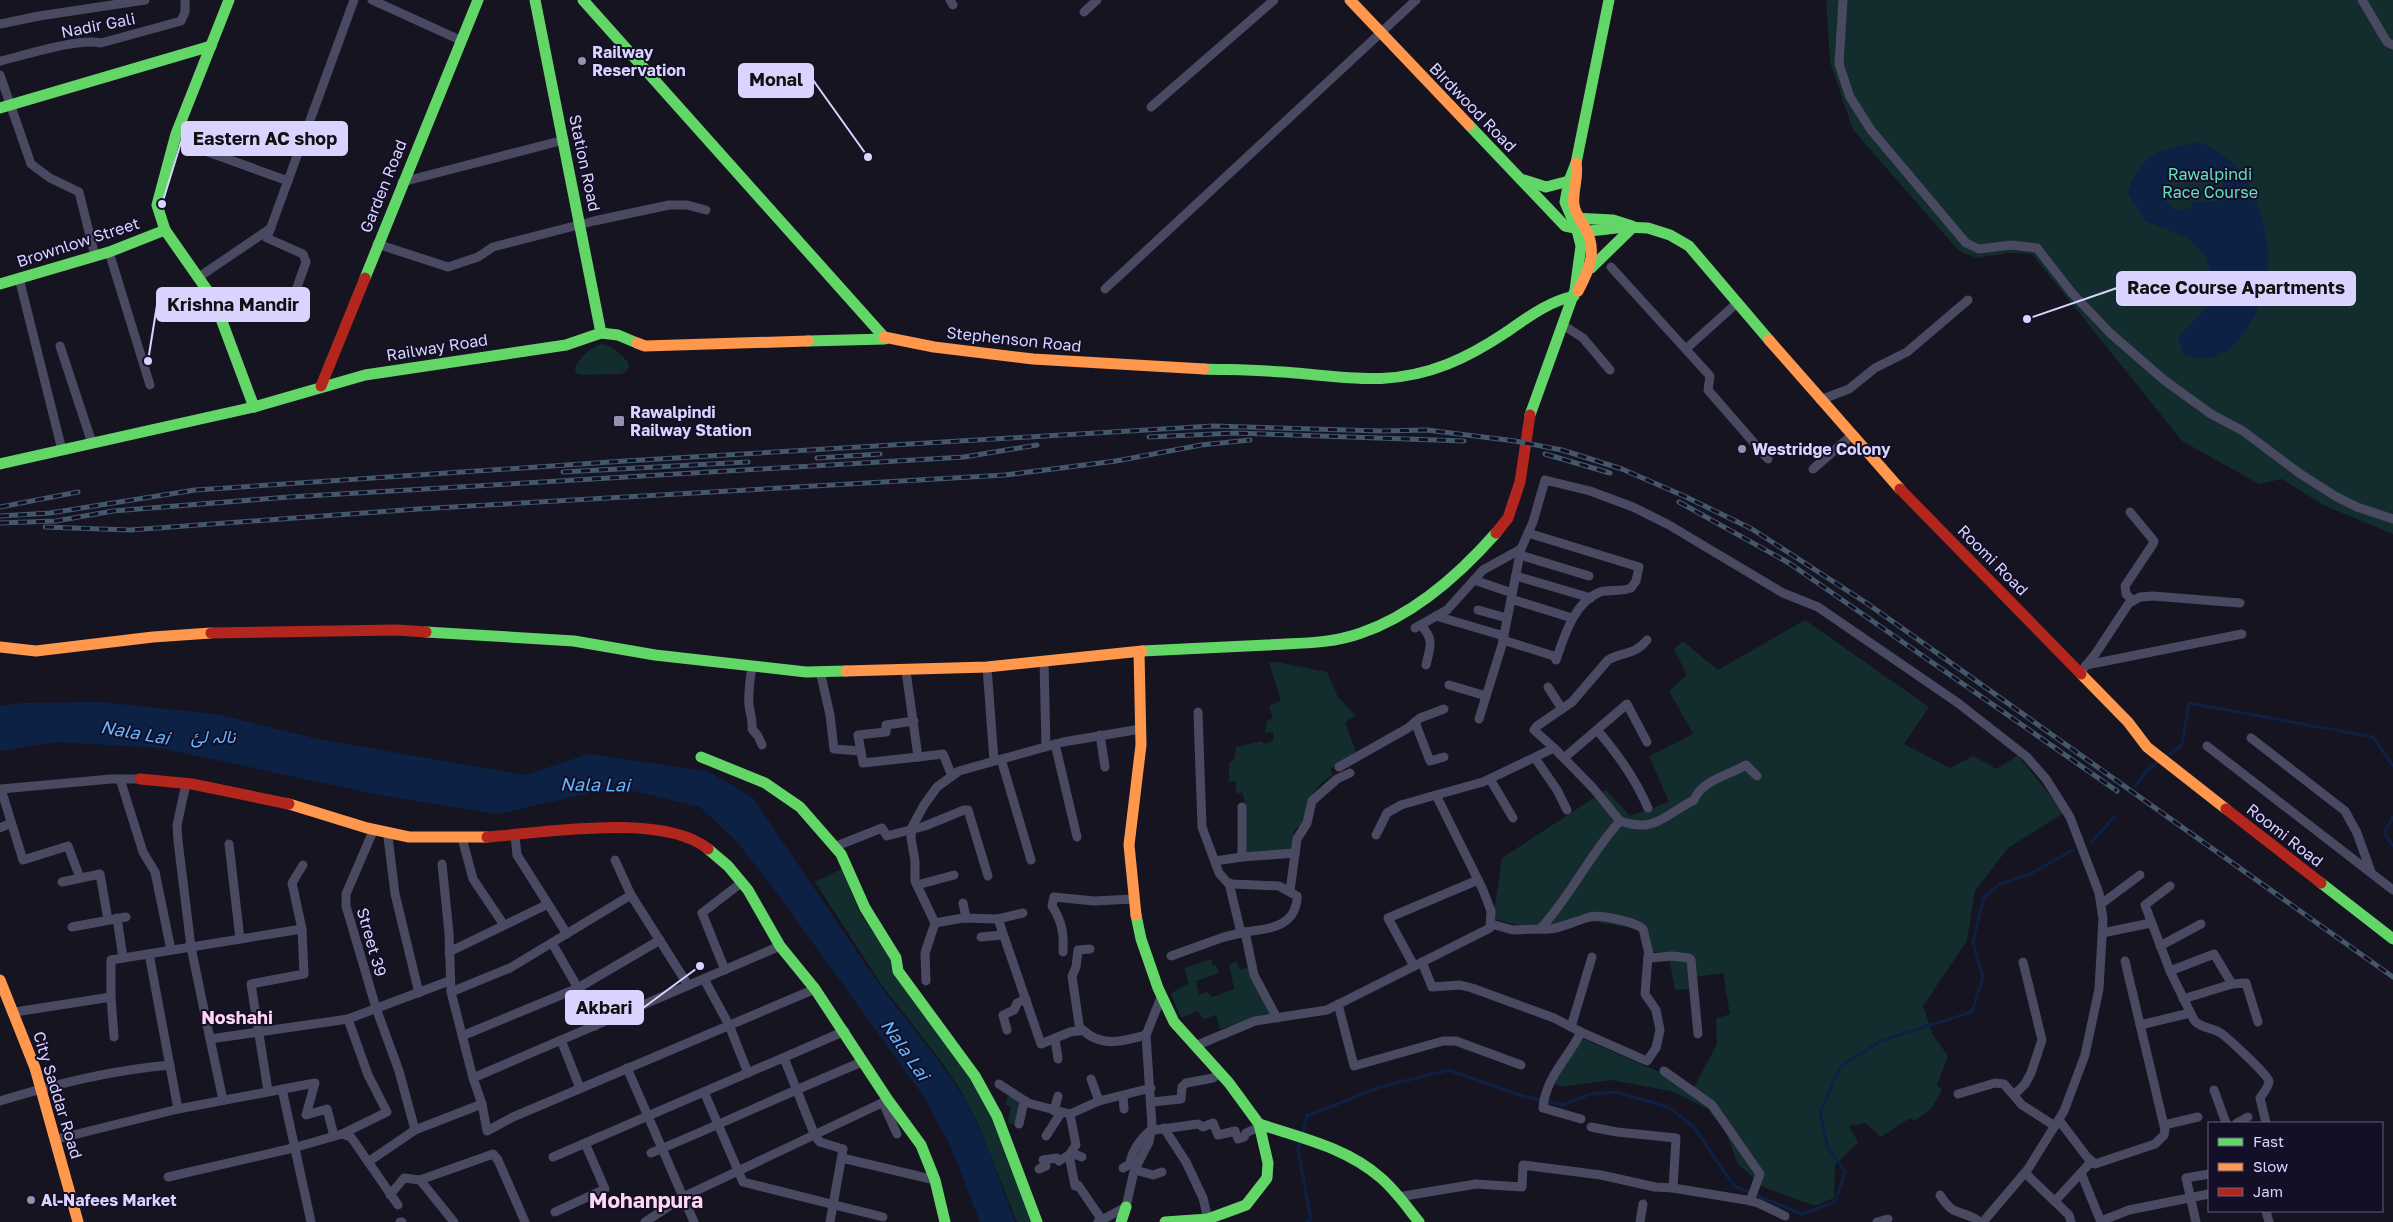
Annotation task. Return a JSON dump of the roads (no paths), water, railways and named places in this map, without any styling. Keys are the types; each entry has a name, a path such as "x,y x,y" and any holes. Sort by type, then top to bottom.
{"street":[{"path":"0,24 144,0"},
{"name":"Nadir Gali","path":"0,61 32,51 68,46 88,40 102,43 181,21 185,12 185,0"},
{"path":"229,0 174,140 156,205 165,230 214,300 254,408"},
{"path":"289,310 306,262 303,254 267,238 354,0"},
{"path":"372,0 460,40"},
{"name":"Garden Road","path":"321,386 402,182 478,0"},
{"name":"Station Road","path":"536,0 601,333"},
{"path":"583,0 885,339"},
{"path":"1084,12 1097,0"},
{"path":"1151,107 1274,0"},
{"name":"BIrdwood Road","path":"1350,0 1565,226 1582,230"},
{"path":"1105,290 1416,0"},
{"path":"1591,268 1592,254 1582,230 1566,202 1569,181 1576,163 1609,0"},
{"path":"1843,0 1839,64 1850,97 1871,130 1966,244 1979,249 2011,245 2037,248 2072,293 2110,333 2164,380 2211,414 2244,431 2299,473 2335,496 2358,507 2393,519"},
{"path":"2362,0 2387,42 2393,45"},
{"path":"5,107 212,46"},
{"path":"0,75 5,107 31,164 50,178 79,192 94,256"},
{"path":"174,140 288,181"},
{"path":"402,182 564,140"},
{"path":"1575,218 1574,204 1579,177 1576,163"},
{"path":"1517,177 1538,186 1553,188 1569,181"},
{"path":"377,244 448,267 478,257 493,247 581,223 669,205 687,205 706,210"},
{"path":"1559,219 1613,220 1634,227 1591,268 1574,296"},
{"path":"199,277 271,227"},
{"name":"Roomi Road","path":"1582,230 1610,231 1634,227 1662,232 1689,246 1820,400 1893,482 2083,669 2147,747 2393,938"},
{"name":"Brownlow Street","path":"0,284 108,252 165,230"},
{"path":"0,647 36,651 63,650 153,637 220,632 397,630 574,641 656,655 806,672 906,671 987,667 1115,652 1324,642 1359,634 1390,622 1418,604 1446,582 1485,545 1508,518 1520,482 1530,414 1574,296 1582,256 1582,230"},
{"path":"108,252 150,385"},
{"path":"1612,267 1687,348 1710,376 1708,390 1768,459"},
{"path":"19,278 62,450"},
{"name":"Stephenson Road","path":"885,339 952,350 1048,360 1180,369 1399,379 1436,370 1468,357 1551,301 1574,296"},
{"path":"1820,400 1849,390 1875,368 1907,352 1968,300"},
{"path":"1687,348 1738,302"},
{"path":"1563,325 1583,338 1610,370"},
{"path":"601,333 618,335 645,346 885,339"},
{"name":"Railway Road","path":"0,464 254,408 321,386 366,375 566,345 601,333"},
{"path":"60,346 92,443"},
{"path":"1813,470 1852,436"},
{"path":"1479,719 1503,638 1520,552 1545,480 1590,491 1633,507 1669,525 1783,593 1818,607 1958,703 2027,757 2046,779 2070,817 2088,859 2101,904 2103,919 2099,989 2085,1055 2057,1123 2025,1172 1982,1222 1971,1215 1953,1212 1940,1195"},
{"path":"2130,512 2154,540 2125,586 2126,594 2133,601"},
{"path":"1436,616 1503,638 1556,659 1572,618 1590,598 1601,592 1631,588 1636,581 1640,567 1528,533"},
{"path":"1426,665 1431,641 1430,636 1418,626 1447,610 1483,570 1520,552 1589,576"},
{"path":"1516,576 1590,598"},
{"path":"1474,580 1572,618"},
{"path":"2083,669 2133,601 2140,597 2153,596 2240,603"},
{"path":"1478,610 1507,618"},
{"path":"2083,669 2242,634"},
{"path":"1647,640 1635,651 1615,656 1608,660 1572,702 1534,730 1593,788 1620,820 1635,826 1654,825 1675,810 1694,800 1697,793 1708,784 1746,765 1757,776"},
{"path":"1139,652 1141,730 1129,845 1133,899 1140,939 1174,1022 1219,1072 1259,1126 1266,1155 1267,1178 1246,1205 1208,1219 1165,1222"},
{"path":"1044,661 1050,746 1077,837"},
{"path":"752,667 749,686 749,706 753,717 752,729 762,745"},
{"path":"987,667 998,760 1031,860"},
{"path":"820,671 830,715 834,749 861,751"},
{"path":"906,671 918,757"},
{"path":"1449,685 1486,696"},
{"path":"1548,687 1562,709"},
{"path":"1564,758 1627,704 1647,742"},
{"path":"1339,767 1408,728 1420,718 1444,709"},
{"path":"1198,712 1202,827 1219,873 1229,883 1254,975 1277,1018"},
{"path":"914,722 886,725 886,732 858,735 863,763 944,754 952,776"},
{"path":"1415,722 1430,761 1444,757"},
{"path":"926,981 925,953 936,923 917,885 911,838 912,828 937,786 959,771 998,760 1100,735 1141,730"},
{"path":"1597,730 1618,755 1637,784 1648,808"},
{"path":"1100,735 1105,767"},
{"path":"2251,738 2345,811 2357,833 2371,872"},
{"path":"2207,746 2393,890"},
{"path":"1376,835 1387,813 1401,805 1490,778 1554,748"},
{"path":"701,757 765,783 800,807 841,854 865,908 896,958 898,971 975,1076 997,1116 1037,1222"},
{"path":"1536,758 1557,790 1567,810"},
{"path":"1290,891 1297,839 1307,822 1315,796 1337,779 1350,772"},
{"path":"1490,778 1513,818"},
{"path":"120,779 143,852 156,872 172,950"},
{"path":"80,878 68,846 23,860 10,824 1,789 120,779 140,779 186,784 270,800 409,837 515,836 627,827 665,832 700,843 728,866 742,883 780,946 815,988 844,1031 885,1102 898,1134"},
{"path":"186,784 177,825 178,841 191,947 223,1100"},
{"path":"1195,1046 1255,1021 1313,1013 1338,1004 1490,928 1491,911 1478,880 1436,795"},
{"path":"1242,808 1242,857"},
{"path":"834,847 882,828 887,836 912,828 926,826 968,810 988,876"},
{"path":"1540,929 1552,916 1600,843 1620,820"},
{"path":"0,828 10,824"},
{"name":"Street 39","path":"374,829 346,900 376,1008 399,1071 415,1130"},
{"path":"515,836 517,855 566,934"},
{"path":"388,837 395,894 419,994"},
{"path":"462,838 473,879 504,925"},
{"path":"229,844 240,939"},
{"path":"1215,861 1295,853"},
{"path":"615,860 631,895 688,985"},
{"path":"442,864 449,952 449,981 473,1078 482,1104 486,1131 513,1117 815,988"},
{"path":"268,1091 251,984 304,974 302,929 292,883 303,865"},
{"path":"62,882 100,874 124,958"},
{"path":"917,885 954,875"},
{"path":"2101,904 2140,875"},
{"path":"1478,880 1388,918 1432,987 1460,985 1554,1018 1642,1059 1649,1060 1659,1040 1660,1030 1656,1010 1645,994 1648,956 1643,928 1630,922 1596,916 1564,925 1540,929 1514,930 1490,924"},
{"path":"725,970 702,913 742,883"},
{"path":"1171,956 1243,933 1281,925 1290,918 1298,901 1297,896 1279,886 1229,883"},
{"path":"2170,886 2145,905 2170,971 2190,1013 2198,1025 2219,1032 2269,1078 2269,1084 2260,1098 2266,1122"},
{"path":"451,992 510,968 631,895"},
{"path":"1063,952 1064,935 1058,915 1052,906 1054,897 1094,902 1133,899"},
{"path":"963,903 966,918"},
{"path":"449,952 548,904"},
{"path":"936,923 966,918 998,919 1023,913"},
{"path":"72,927 126,917"},
{"path":"998,919 1041,1044 1080,1030 1094,1039 1110,1042 1146,1035"},
{"path":"2102,933 2151,923"},
{"path":"2160,946 2201,924"},
{"path":"114,1037 111,960 302,929"},
{"path":"980,938 1002,935"},
{"path":"462,1036 578,988 660,940"},
{"path":"552,943 578,988 591,1005 595,1026"},
{"path":"473,1078 780,946"},
{"path":"1080,1030 1072,976 1076,967 1078,950 1090,949"},
{"path":"149,954 178,1109"},
{"path":"2170,971 2212,954 2216,956 2232,984"},
{"path":"1648,956 1650,958 1686,956 1691,960 1698,1034"},
{"path":"1572,1027 1592,957"},
{"path":"1958,1094 1994,1083 2004,1084 2022,1105 2057,1123 2091,1162 2102,1163 2155,1144 2164,1135 2164,1125 2125,961"},
{"path":"2014,1095 2025,1084 2032,1073 2042,1040 2023,962"},
{"path":"704,979 729,1025 748,1073"},
{"name":"City Saddar Road","path":"0,980 16,1012 42,1089 78,1222"},
{"path":"210,1039 348,1019 419,994 449,981"},
{"path":"2183,999 2232,984 2246,983 2258,1022"},
{"path":"1120,1222 1126,1207 1135,1170 1149,1142 1152,1128 1152,1102 1146,1035 1162,995"},
{"path":"16,1012 111,997"},
{"path":"1007,1030 1003,1015 1014,1010 1017,1003 1026,999"},
{"path":"1338,1004 1354,1066 1443,1041 1456,1041 1521,1065"},
{"path":"2140,1025 2190,1013"},
{"path":"168,1177 293,1148 338,1135 387,1112 368,1075 348,1019"},
{"path":"553,1157 844,1031"},
{"path":"1581,1032 1572,1050 1561,1060 1543,1104 1545,1110 1581,1119"},
{"path":"1055,1039 1058,1059"},
{"path":"561,1040 580,1088"},
{"path":"784,1058 815,1136 820,1142 842,1147 844,1152 830,1222"},
{"path":"651,1153 720,1125 796,1089 862,1062"},
{"path":"0,1101 42,1089 137,1068 170,1065"},
{"path":"628,1068 694,1222"},
{"path":"1664,1071 1712,1105 1760,1174 1750,1201"},
{"path":"1152,1102 1181,1099 1182,1087 1186,1083 1213,1078 1219,1072"},
{"path":"1090,1079 1099,1101"},
{"path":"56,1139 178,1109 315,1083 306,1115 327,1109 338,1135"},
{"path":"1000,1084 1024,1098 1062,1113"},
{"path":"1046,1136 1062,1113 1099,1101 1151,1088"},
{"path":"282,1089 309,1222"},
{"path":"2214,1090 2226,1122"},
{"path":"704,1092 720,1125 742,1182 884,1217"},
{"path":"1039,1169 1046,1166 1043,1160 1057,1158 1059,1161 1070,1154 1076,1145 1062,1113 1058,1096"},
{"path":"1123,1096 1124,1108"},
{"path":"1019,1124 1024,1098"},
{"path":"645,1222 683,1197 885,1102"},
{"path":"885,1102 921,1145 935,1180 945,1222"},
{"path":"368,1162 415,1130 482,1104"},
{"path":"2164,1125 2198,1117"},
{"path":"1152,1128 1155,1130 1198,1124 1203,1127 1213,1123 1218,1135 1235,1131 1238,1139 1244,1138 1246,1133 1259,1126 1323,1144 1348,1155 1375,1174 1419,1222"},
{"path":"1591,1127 1617,1132 1676,1138 1673,1188"},
{"path":"1123,1168 1130,1164 1131,1154 1138,1147 1143,1136 1152,1128"},
{"path":"1164,1128 1186,1162 1203,1198 1208,1219"},
{"path":"338,1135 351,1137 398,1205"},
{"path":"556,1212 604,1189 585,1143"},
{"path":"390,1196 404,1178 420,1180 493,1154 498,1160 525,1222"},
{"path":"1070,1154 1082,1157"},
{"path":"1070,1154 1076,1186 1078,1185 1100,1221 1126,1207"},
{"path":"842,1158 935,1180"},
{"path":"2055,1201 2091,1162"},
{"path":"1398,1197 1476,1184 1522,1187 1523,1165 1601,1175 1656,1187 1673,1188 1750,1201 1785,1216"},
{"path":"1135,1170 1153,1176 1162,1172"},
{"path":"2025,1172 2069,1215 2071,1222"},
{"path":"2081,1172 2101,1221 2129,1210 2208,1194"},
{"path":"2196,1222 2186,1178 2208,1174"},
{"path":"420,1180 454,1222"},
{"path":"1640,1222 1643,1204"},
{"path":"1878,1222 1888,1219"}],"water":[{"path":"2200,142 2227,158 2242,174 2254,195 2262,219 2268,254 2263,291 2257,310 2247,328 2235,344 2221,354 2204,358 2184,355 2178,338 2208,305 2212,277 2206,257 2188,238 2145,221 2127,193 2139,169 2154,155 2163,150","holes":["2194,168 2205,176 2217,176 2223,183 2224,191 2216,201 2195,202 2188,209 2178,211 2165,201 2164,185 2176,174"]},
{"name":"نالہ لئ","path":"101,702 215,714 323,740 526,775 588,754 708,771 753,798 881,987 938,1060 965,1099 985,1141 1015,1222 980,1222 950,1145 924,1097 774,889 737,842 700,807 617,787 498,814 384,796 160,748 56,742 0,751 0,706 22,703"}],"waterway":[{"path":"2165,757 2182,745 2189,703 2373,737 2393,766"},
{"path":"2135,787 2146,771 2159,761"},
{"path":"2091,843 2115,816"},
{"path":"2393,817 2384,833 2393,846"},
{"path":"1307,1222 1311,1219 1298,1150 1307,1116 1380,1087 1449,1070 1522,1096 1563,1105 1590,1094 1616,1092 1668,1107 1694,1127 1734,1186 1802,1214 1835,1202 1845,1172 1828,1148 1820,1113 1840,1067 1880,1041 1972,1012 1983,977 1973,942 1984,897 2000,884 2030,874 2073,850"}],"railway":[{"path":"0,516 50,513 195,490 625,461 1213,426 1381,431 1427,430 1515,441 1562,450 1622,469 1752,529 1868,604 2393,977"},
{"path":"1149,437 1235,433 1464,441"},
{"path":"45,527 130,530 418,509 1005,475 1116,461 1201,445 1250,440"},
{"path":"0,523 56,521 113,511 289,497 964,457 1037,445"},
{"path":"817,458 880,454"},
{"path":"1545,454 1610,473"},
{"path":"563,472 748,462"},
{"path":"0,507 78,492"},
{"path":"1679,502 1789,563 2117,791"}],"place":[{"name":"Railway Reservation","path":"582,61"},
{"name":"Monal","path":"868,157"},
{"name":"Eastern AC shop","path":"162,204"},
{"name":"Race Course Apartments","path":"2027,319"},
{"name":"Krishna Mandir","path":"148,361"},
{"name":"Rawalpindi Railway Station","path":"619,421"},
{"name":"Westridge Colony","path":"1742,449"},
{"name":"Akbari","path":"700,966"},
{"name":"Al-Nafees Market","path":"31,1200"}],"district":[{"name":"Noshahi","path":"237,1018"},
{"name":"Mohanpura","path":"646,1201"}],"park label":[{"name":"Rawalpindi Race Course","path":"2210,183"}],"water label":[{"name":"Nala Lai","path":"135,733"},
{"name":"Nala Lai","path":"595,785"},
{"name":"Nala Lai","path":"905,1050"}]}
